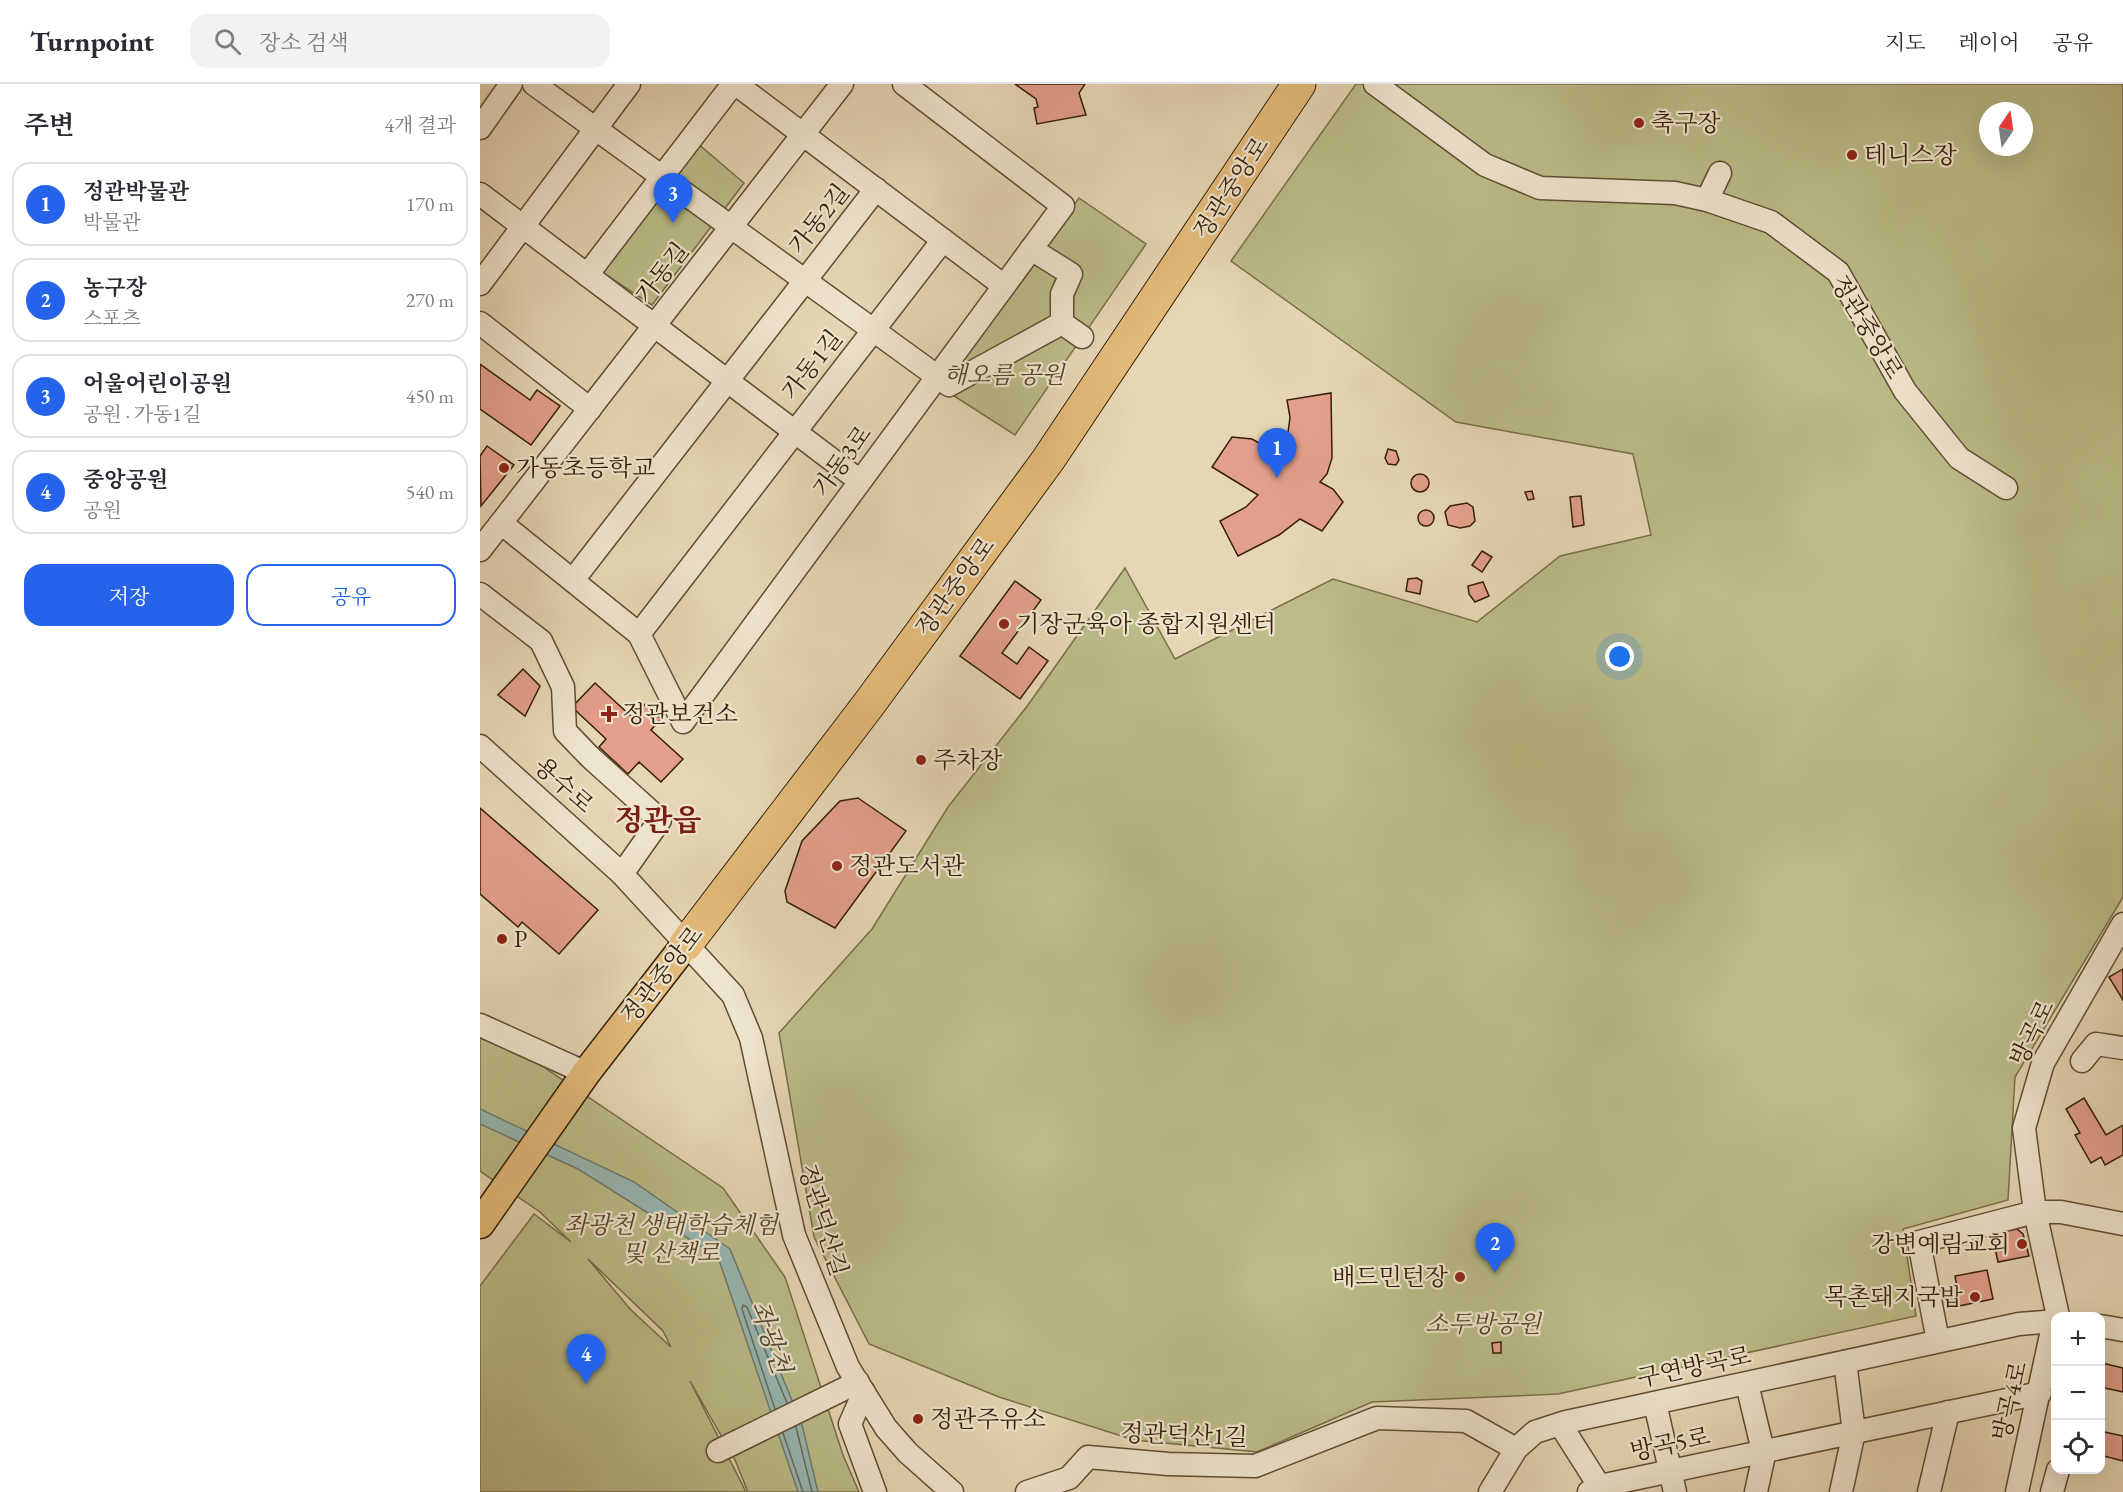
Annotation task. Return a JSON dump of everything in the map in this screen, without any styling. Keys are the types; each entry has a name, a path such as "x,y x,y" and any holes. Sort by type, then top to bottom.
{"highway":[{"name":"정관중앙로","path":"686,944 869,704 1048,460 1299,84"}],"main road":[{"name":"정관중앙로","path":"480,1224 564,1108 586,1073 686,944"}],"street":[{"path":"480,128 511,84"},
{"path":"534,84 936,378 949,385 1062,323"},
{"path":"480,284 629,84"},
{"name":"가동2길","path":"661,177 735,84 1004,286"},
{"name":"가동길","path":"480,550 842,84"},
{"name":"가동3로","path":"639,634 683,722 1063,206 904,84"},
{"name":"정관중앙로","path":"1375,84 1485,165 1540,188 1675,193 1707,200 1771,222 1838,272 1905,391 1959,458 2007,488"},
{"path":"1707,200 1720,173"},
{"path":"587,275 661,177"},
{"name":"가동2길","path":"804,282 876,189"},
{"name":"가동1길","path":"480,194 860,481"},
{"path":"873,332 943,240"},
{"path":"1031,249 1071,274 1062,294 1062,323"},
{"path":"573,580 804,282"},
{"path":"480,323 590,409"},
{"path":"1062,323 1082,337"},
{"name":"가동1길","path":"639,634 873,332"},
{"path":"501,523 639,634"},
{"path":"480,594 541,641 563,687 565,731 590,757 660,820 622,874"},
{"name":"용수로","path":"480,746 622,874 686,944"},
{"name":"방곡로","path":"2055,1312 2036,1212 2024,1128 2043,1063 2123,924"},
{"name":"정관덕산길","path":"686,944 733,995 751,1038 795,1235 816,1293 861,1387 893,1436 952,1492"},
{"path":"480,1025 586,1073"},
{"path":"2082,1061 2096,1044 2123,1048"},
{"path":"1938,1341 1919,1242 2036,1212 2061,1212 2123,1224"},
{"name":"구연방곡로","path":"1490,1492 1516,1449 1535,1432 1560,1424 1938,1341 2019,1324 2051,1321"},
{"path":"2105,1327 2123,1330"},
{"name":"방곡4로","path":"2017,1492 2051,1343"},
{"path":"1841,1492 1854,1432 1845,1362"},
{"path":"1747,1384 1763,1452 1756,1492"},
{"path":"718,1451 861,1387"},
{"path":"861,1387 850,1424 875,1492"},
{"name":"방곡5로","path":"1597,1490 1672,1482 1763,1452 2040,1393"},
{"path":"1655,1403 1672,1482"},
{"path":"1929,1492 1948,1412"},
{"name":"정관덕산1길","path":"1027,1492 1069,1478 1088,1457 1168,1464 1255,1466 1377,1418 1466,1421 1516,1449"},
{"path":"1560,1424 1597,1490"},
{"path":"2052,1492 2057,1474"}],"green space":[{"name":"소두방공원","path":"1356,84 2123,84 2123,897 2015,1077 2008,1200 1903,1229 1916,1316 1558,1394 1372,1402 1257,1452 1134,1440 999,1397 869,1344 814,1237 779,1033 872,929 948,807 1028,705 1125,568 1175,659 1333,579 1477,622 1560,556 1651,535 1633,454 1456,422 1231,261"},
{"path":"696,142 744,183 652,305 603,273 602,263"},
{"name":"해오름 공원","path":"1079,198 1146,244 1015,435 940,387"},
{"name":"좌광천 생태학습체험 및 산책로","path":"480,1033 536,1062 723,1188 785,1277 843,1455 859,1492 748,1492 735,1460 690,1381 746,1492 480,1492 480,1286 534,1214 571,1242 540,1212 480,1171","holes":["588,1259 663,1331 671,1347 631,1310"]}],"water":[{"name":"좌광천","path":"480,1109 634,1182 730,1249 802,1425 818,1492 798,1492 718,1257 578,1169 480,1124"}],"building":[{"path":"1015,84 1085,84 1079,93 1086,115 1037,124 1034,108 1038,107 1036,99"},
{"path":"480,364 530,400 537,390 560,406 531,445 480,409"},
{"path":"1331,393 1332,458 1327,474 1320,482 1333,489 1343,502 1322,531 1300,519 1279,535 1238,556 1220,521 1246,507 1258,495 1212,467 1232,437 1252,439 1282,456 1286,448 1290,417 1287,400"},
{"path":"487,446 514,465 481,506 480,456"},
{"path":"1388,449 1396,451 1399,460 1396,465 1388,464 1385,458"},
{"path":"1420,474 1426,477 1429,483 1426,489 1420,492 1414,489 1411,483 1414,477"},
{"path":"1532,491 1534,499 1528,500 1525,492"},
{"path":"1581,496 1584,525 1573,527 1570,497"},
{"path":"1467,503 1473,507 1475,521 1470,526 1460,528 1448,525 1445,512 1450,506"},
{"path":"1426,510 1432,512 1434,518 1432,524 1426,526 1420,524 1418,518 1420,512"},
{"path":"1482,551 1492,557 1482,572 1472,565"},
{"path":"1417,578 1422,581 1420,594 1406,591 1408,579"},
{"name":"기장군육아 종합지원센터","path":"1015,581 1041,600 1002,653 1017,664 1029,647 1048,661 1020,699 960,656"},
{"path":"1483,582 1489,596 1475,602 1469,594 1468,586"},
{"path":"523,669 540,686 525,716 498,695"},
{"path":"595,683 633,718 645,704 661,719 651,730 683,759 661,782 639,762 628,774 599,747 606,739 572,707"},
{"name":"정관도서관","path":"858,798 906,831 835,928 787,902 785,891 802,841 840,801"},
{"path":"480,808 598,910 559,954 522,922 518,927 480,894"},
{"path":"2123,969 2123,1000 2109,977"},
{"path":"2084,1098 2106,1135 2123,1125 2123,1155 2105,1165 2101,1157 2091,1163 2075,1135 2080,1133 2066,1109"},
{"path":"2017,1229 2023,1234 2029,1256 1998,1262 1992,1234"},
{"path":"1987,1270 1993,1299 1954,1307 1950,1288 1957,1287 1955,1276"},
{"path":"1501,1342 1501,1353 1493,1353 1492,1343"},
{"path":"2105,1364 2123,1368 2123,1392 2105,1388"},
{"path":"2105,1432 2123,1436 2123,1461 2105,1456"}],"place":[{"name":"축구장","path":"1639,123"},
{"name":"테니스장","path":"1852,155"},
{"name":"어울어린이공원","path":"673,223"},
{"name":"가동초등학교","path":"504,468"},
{"name":"정관박물관","path":"1277,478"},
{"name":"기장군육아 종합지원센터","path":"1004,624"},
{"name":"정관보건소","path":"609,714"},
{"name":"주차장","path":"921,760"},
{"name":"정관도서관","path":"837,866"},
{"name":"P","path":"502,939"},
{"name":"강변예림교회","path":"2022,1244"},
{"name":"농구장","path":"1495,1273"},
{"name":"배드민턴장","path":"1460,1277"},
{"name":"목촌돼지국밥","path":"1975,1297"},
{"name":"중앙공원","path":"586,1384"},
{"name":"정관주유소","path":"918,1419"}],"district":[{"name":"정관읍","path":"658,820"}]}
